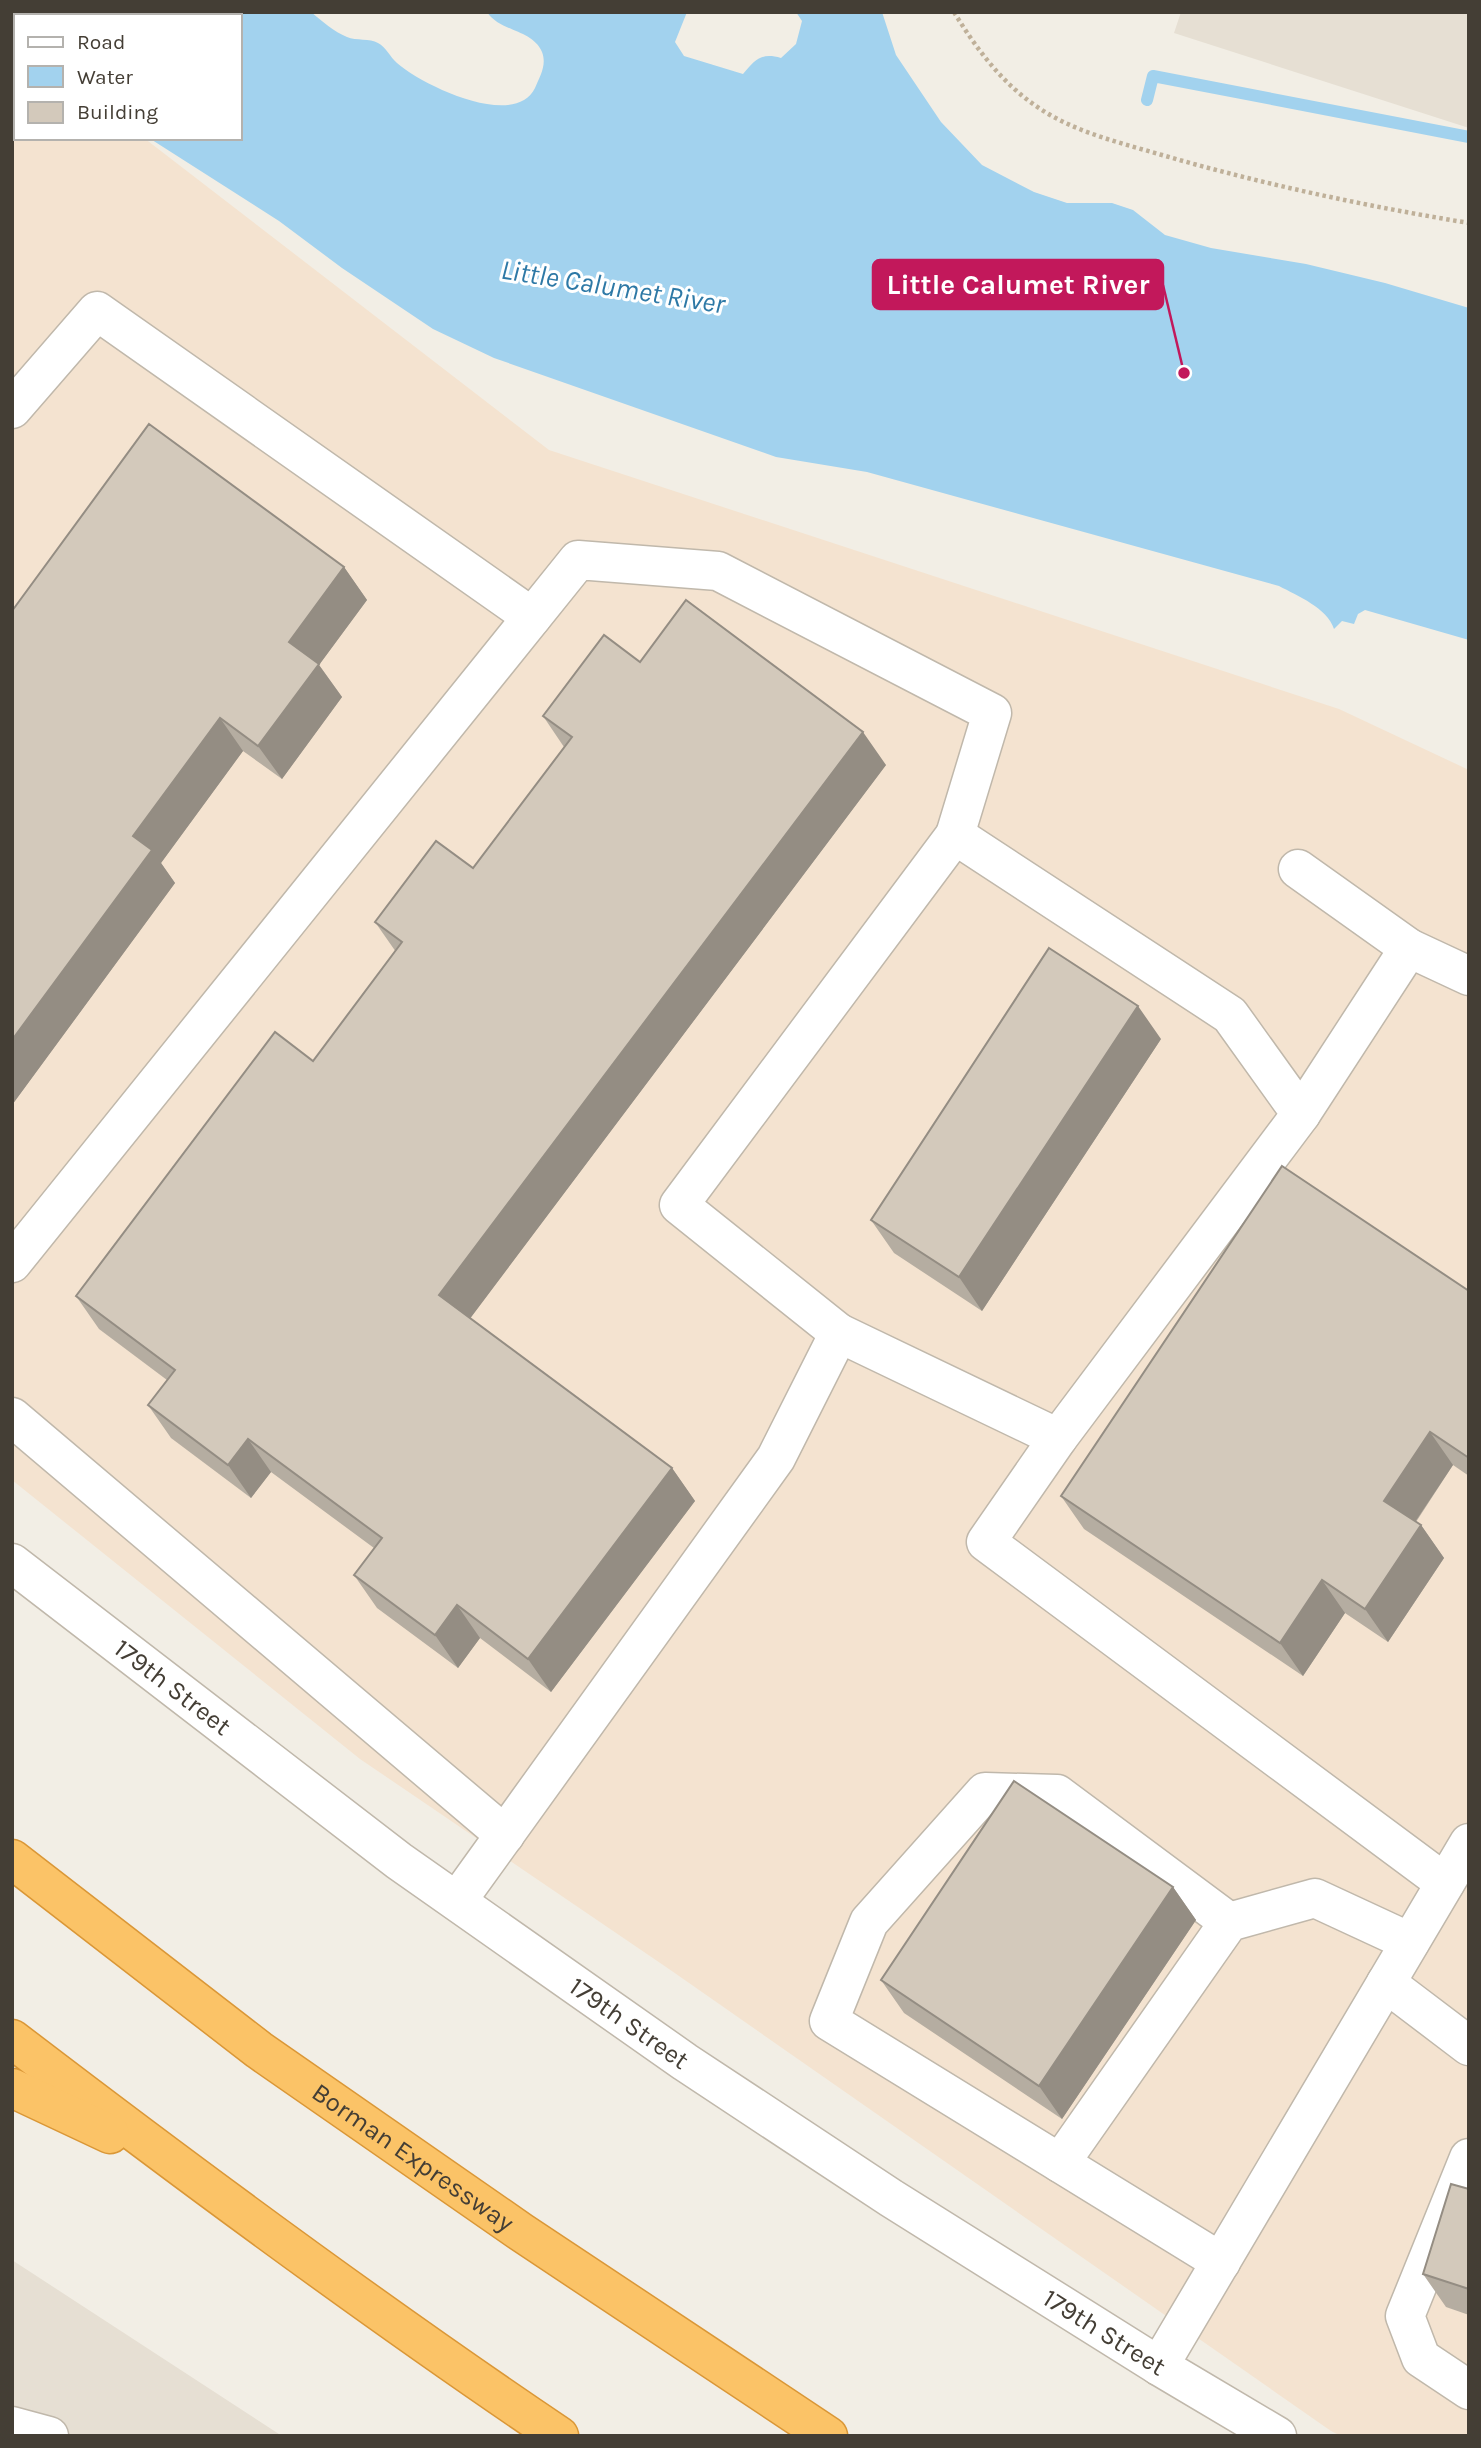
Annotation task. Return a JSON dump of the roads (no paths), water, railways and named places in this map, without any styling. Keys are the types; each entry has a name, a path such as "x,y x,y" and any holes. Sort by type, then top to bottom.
{"highway":[{"name":"Borman Expressway","path":"12,1859 259,2050 521,2232 828,2436"},
{"path":"12,2039 182,2168 435,2352 559,2436"},
{"path":"12,2088 182,2168"}],"street":[{"path":"12,409 97,311 532,617"},
{"path":"12,1263 578,560 718,571 992,713 955,835 679,1205 839,1333 1058,1438"},
{"path":"955,835 1230,1015 1301,1114"},
{"path":"1298,869 1409,948 1469,976"},
{"path":"1409,948 1301,1114 1058,1438 986,1542 1445,1883"},
{"path":"457,1901 776,1458 839,1333"},
{"path":"12,1417 505,1835"},
{"name":"179th Street","path":"12,1563 388,1852 719,2085 891,2198 1277,2436"},
{"path":"1221,2262 829,2021 870,1922 985,1792 1056,1794 1229,1922"},
{"path":"1160,2366 1469,1843"},
{"path":"1060,2163 1229,1922 1315,1898 1410,1942"},
{"path":"1386,1983 1469,2046"},
{"path":"1469,2158 1405,2316 1421,2358 1469,2390"},
{"path":"12,2426 49,2436"}],"water":[{"path":"12,12 311,12 342,35 378,43 409,72 446,92 468,100 508,105 524,100 535,88 544,61 542,52 531,39 493,19 487,12 687,12 675,42 684,56 743,74 759,58 781,58 796,44 802,21 796,12 882,12 896,55 941,122 982,165 1034,192 1067,203 1112,203 1133,210 1165,235 1211,248 1306,264 1385,283 1469,308 1469,640 1365,610 1358,614 1354,624 1342,621 1334,629 1319,609 1279,586 867,472 776,457 494,358 433,329 342,268 279,221 152,140 242,140 242,14 14,14 14,38"}],"waterway":[{"path":"1147,100 1153,76 1469,137"}],"place":[{"name":"Little Calumet River","path":"1184,373"}]}
